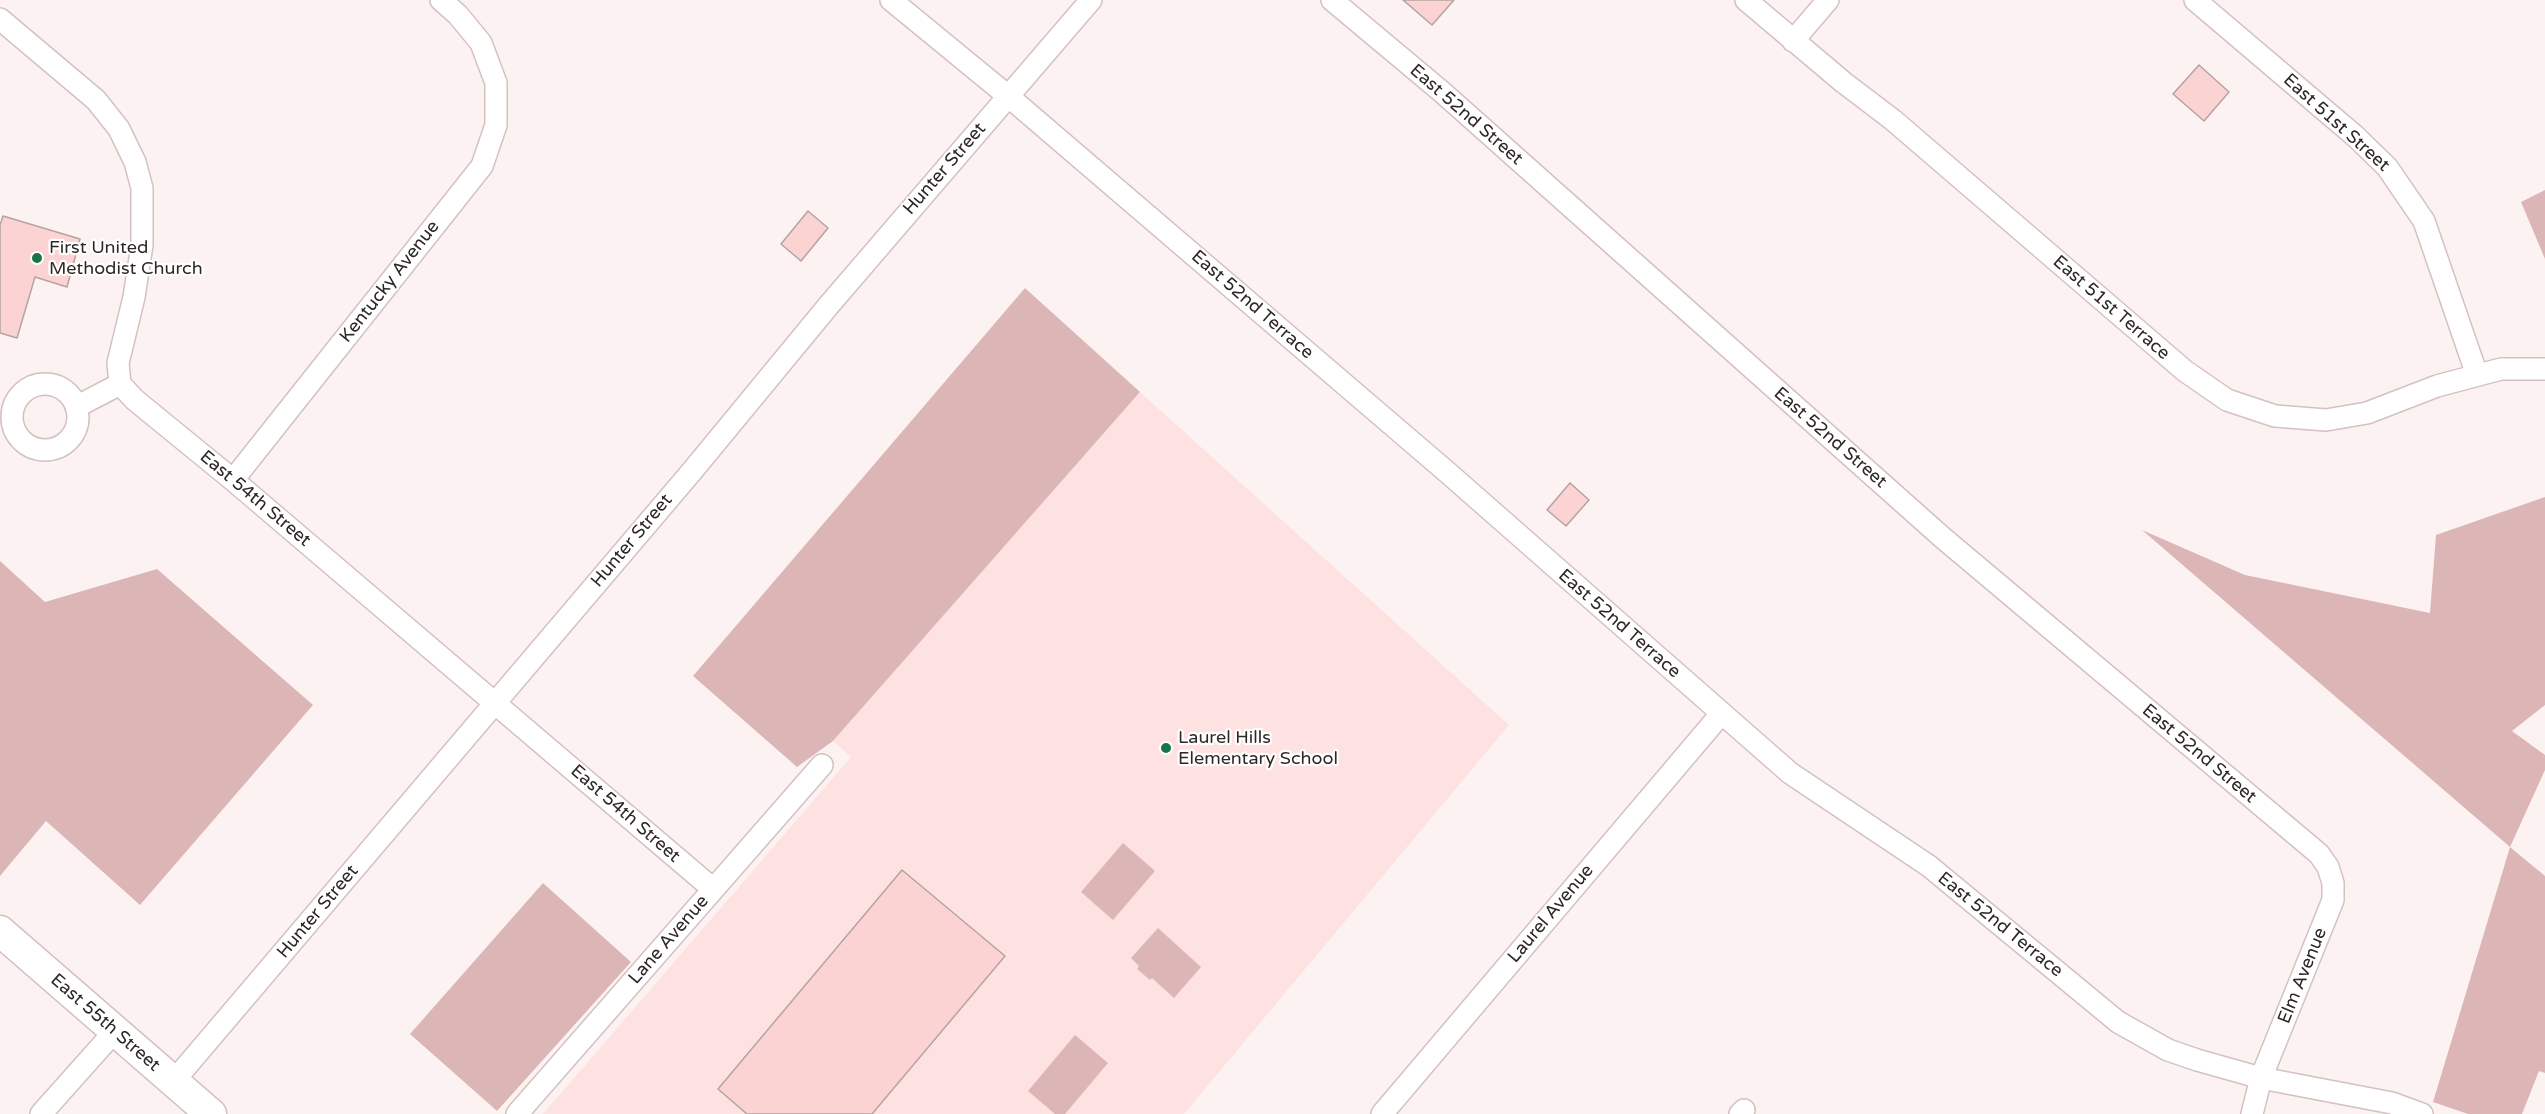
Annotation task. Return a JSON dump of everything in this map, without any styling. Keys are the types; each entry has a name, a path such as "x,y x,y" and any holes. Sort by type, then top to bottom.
{"street":[{"name":"Kentucky Avenue","path":"233,480 482,166 496,125 496,83 481,43 458,15 441,0"},
{"name":"East 52nd Terrace","path":"891,0 1008,96 1447,472 1790,773 1929,866 2118,1022 2168,1050 2261,1078 2392,1103 2422,1114"},
{"name":"Hunter Street","path":"173,1082 496,703 837,296 1091,0"},
{"name":"East 52nd Street","path":"1332,0 1442,92 1943,538 2319,854 2330,872"},
{"name":"East 51st Terrace","path":"1746,0 1843,82 1893,120 2185,371 2227,400 2275,416 2326,420 2367,413 2437,386 2501,369 2545,369"},
{"path":"1793,41 1828,0"},
{"name":"East 51st Street","path":"2195,0 2355,136 2387,167 2424,220 2477,375"},
{"path":"0,19 96,100 119,129 135,162 142,188 142,245 134,297 118,363 120,384 76,407"},
{"name":"East 54th Street","path":"120,384 135,400 233,480 714,889"},
{"name":"Laurel Avenue","path":"1382,1114 1721,714"},
{"name":"Lane Avenue","path":"517,1114 822,765"},
{"name":"Elm Avenue","path":"2252,1114 2261,1078 2333,900 2333,883 2330,872"},
{"name":"East 55th Street","path":"0,931 211,1114"},
{"path":"41,1114 115,1031"}],"shaded area":[{"path":"2545,190 2545,259 2521,202"},
{"path":"1025,288 1140,392 833,741 797,767 693,676"},
{"name":"Laurel Hills Elementary School","path":"1140,392 1509,725 1184,1114 543,1114 851,757 833,741"},
{"path":"2545,497 2545,705 2512,731 2545,755 2545,770 2510,847 2142,530 2245,575 2430,613 2436,535"},
{"path":"0,561 45,602 157,569 313,705 140,905 46,821 0,876"},
{"path":"1123,843 1155,871 1113,920 1081,892"},
{"path":"2510,847 2545,876 2545,1073 2539,1071 2522,1114 2468,1114 2433,1102"},
{"path":"543,883 631,962 497,1111 410,1034"},
{"path":"1158,928 1201,967 1174,998 1152,978 1150,980 1137,969 1139,966 1131,958"},
{"path":"1075,1035 1108,1063 1065,1114 1055,1114 1028,1091"}],"building":[{"path":"1403,0 1454,0 1432,25"},
{"path":"2199,65 2229,92 2204,121 2173,94"},
{"path":"808,211 828,228 801,261 781,244"},
{"name":"First United Methodist Church","path":"3,216 80,239 67,287 35,277 17,338 0,333 0,225"},
{"path":"1570,483 1589,500 1566,526 1547,510"},
{"path":"902,870 1005,956 872,1114 747,1114 718,1089"}],"place":[{"name":"First United Methodist Church","path":"37,258"},
{"name":"Laurel Hills Elementary School","path":"1166,748"}]}
